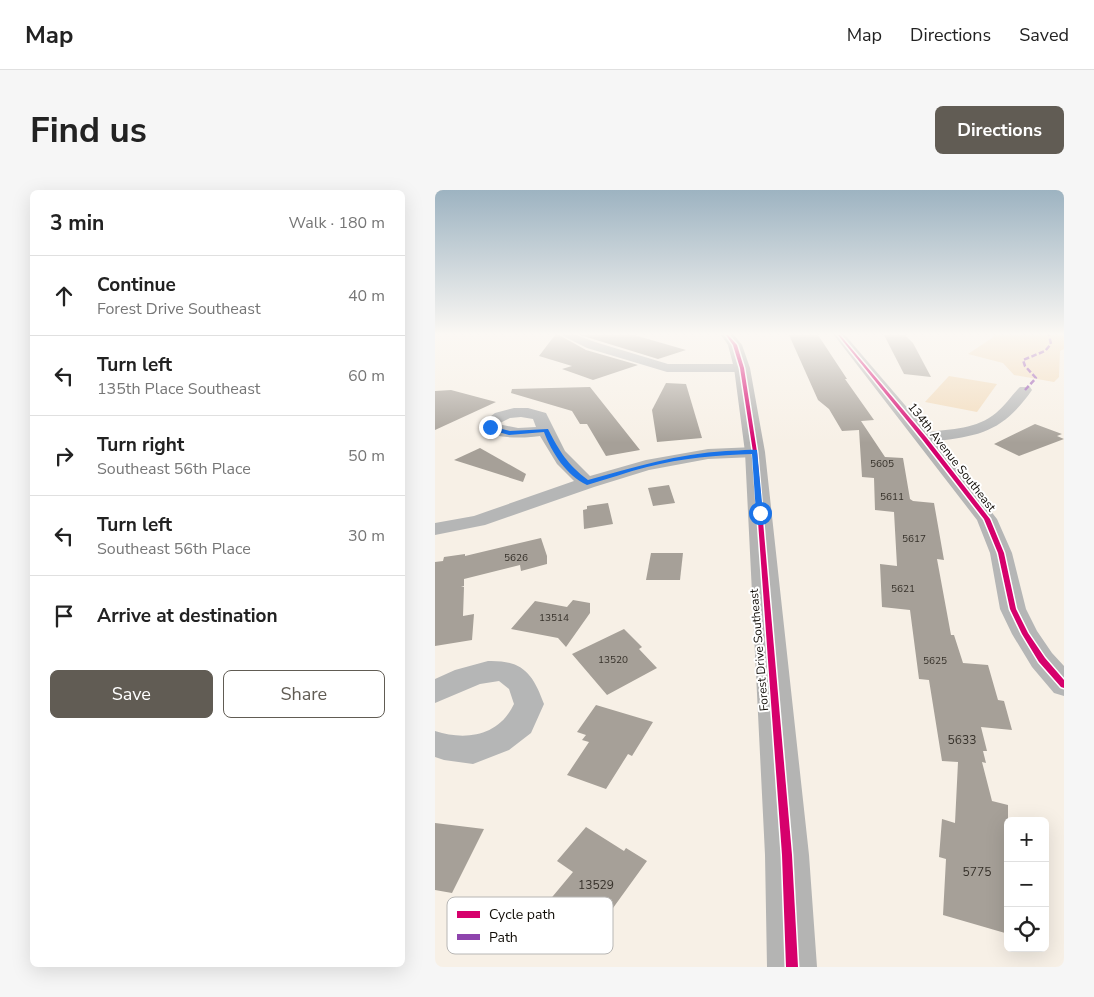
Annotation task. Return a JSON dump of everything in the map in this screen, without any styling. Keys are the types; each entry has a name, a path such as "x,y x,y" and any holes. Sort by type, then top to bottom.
{"main road":[{"name":"Forest Drive Southeast","path":"743,371 755,452 787,855 792,967"}],"street":[{"name":"134th Avenue Southeast","path":"869,371 987,519 1001,553 1013,609 1025,634 1042,660 1064,685"},
{"path":"924,438 970,432 983,428 1002,416 1025,390"},
{"path":"546,430 553,447 568,468 587,483"},
{"path":"435,529 478,521 587,483 646,465 708,454 755,452"},
{"path":"435,692 447,685 487,670 503,672 517,678 525,691 529,704 520,724 499,741 473,750 443,747 435,744"}],"shaded area":[{"path":"1011,371 1059,371 1059,377 1054,382 1014,375"},
{"path":"949,376 997,384 977,412 925,402"}],"building":[{"path":"568,371 619,371 593,380"},
{"path":"805,371 842,371 847,379 845,379 874,420 861,421 885,457 903,458 910,499 934,503 944,560 937,559 951,635 954,635 963,663 988,665 998,700 1004,701 1012,730 981,727 987,751 983,751 986,763 982,762 992,801 1008,805 1008,817 1004,817 1004,933 943,915 946,859 939,857 942,819 955,823 958,762 942,761 929,680 919,679 910,610 882,607 880,564 897,566 894,512 875,510 874,478 862,477 859,430 842,431 829,409 818,400"},
{"path":"903,371 928,371 931,377 904,374"},
{"path":"666,383 686,384 702,438 657,442 652,410"},
{"path":"590,387 640,450 606,456 587,424 580,424 572,411 511,393 512,389"},
{"path":"451,390 496,402 435,430 435,391"},
{"path":"1035,424 1062,434 1057,436 1064,439 1019,456 994,444"},
{"path":"480,448 526,474 523,482 454,460"},
{"path":"669,485 675,503 653,506 648,488"},
{"path":"608,503 613,524 584,529 583,510 587,509 587,506"},
{"path":"541,538 547,556 547,564 521,571 520,565 464,579 464,586 461,586 464,587 463,616 474,614 472,640 435,646 435,562 443,561 444,557 465,554 465,556"},
{"path":"651,553 683,553 680,580 646,580"},
{"path":"573,600 590,603 590,613 566,647 558,638 511,629 535,601 567,607"},
{"path":"624,629 642,647 639,649 657,668 607,695 572,654"},
{"path":"596,705 653,722 632,756 628,754 606,789 567,775 589,742 582,740 586,735 577,732"},
{"path":"435,823 484,829 452,893 435,890"},
{"path":"586,827 624,851 626,848 647,861 613,908 613,897 552,897 573,872 557,861"}],"marked path":[{"path":"1025,390 1036,378 1030,371"}],"cycle path":[{"path":"743,371 755,452 787,855 792,967"},
{"path":"869,371 987,519 1001,553 1013,609 1025,634 1042,660 1064,685"}],"route":[{"path":"490,427 509,433 533,433 546,430 553,447 568,468 587,483 620,472 676,459 708,454 755,452 760,513"}]}
